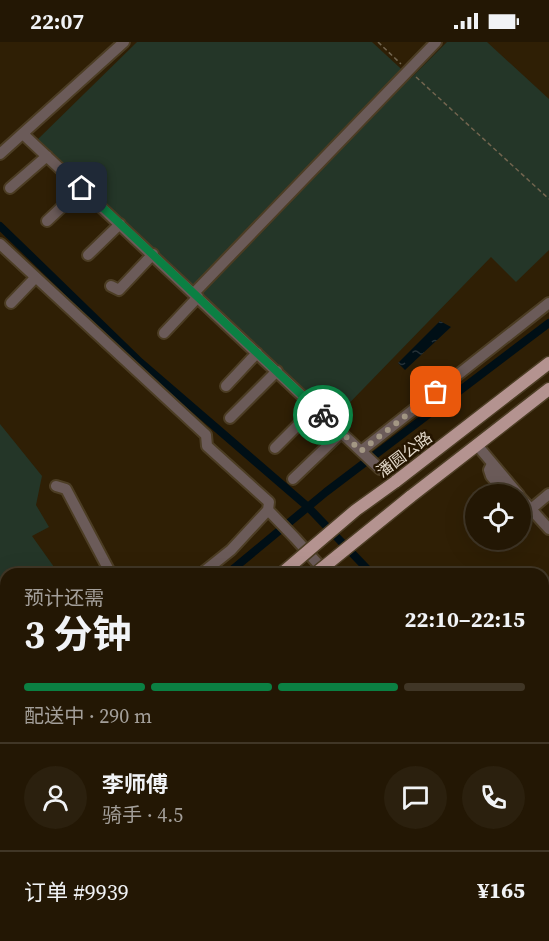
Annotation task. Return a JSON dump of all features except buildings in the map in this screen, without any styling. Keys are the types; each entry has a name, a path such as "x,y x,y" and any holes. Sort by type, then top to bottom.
{"main road":[{"name":"潘圆公路","path":"287,568 356,510 549,363"},
{"path":"322,568 549,389"}],"street":[{"path":"0,154 124,42"},
{"path":"164,333 196,295 436,42"},
{"path":"23,134 380,469"},
{"path":"10,188 47,156"},
{"path":"47,221 82,188"},
{"path":"88,255 120,224"},
{"path":"0,244 206,435 207,446 269,502 271,512 322,568"},
{"path":"111,286 119,290 153,254"},
{"path":"11,303 35,278"},
{"path":"362,453 549,303"},
{"path":"226,386 257,353"},
{"path":"230,418 277,371"},
{"path":"275,448 315,408"},
{"path":"293,479 341,433"},
{"path":"477,445 510,484"},
{"path":"492,464 489,470 498,484"},
{"path":"56,486 66,489 108,568"},
{"path":"549,494 531,509 549,529"},
{"path":"208,568 271,512"}],"path":[{"path":"378,42 549,199"}],"green space":[{"path":"137,42 372,42 411,78 447,42 487,42 549,99 549,250 516,282 491,257 331,422 35,142"},
{"path":"0,424 42,476 36,505 49,527 32,536 55,568 0,568"}],"water":[{"path":"440,321 451,327 405,370 398,363"}],"waterway":[{"path":"0,226 140,362 308,507 366,568"},
{"path":"234,568 326,492 549,323"}],"way so far":[{"path":"323,415 361,451 436,392"}],"route":[{"path":"82,188 323,415"}]}
